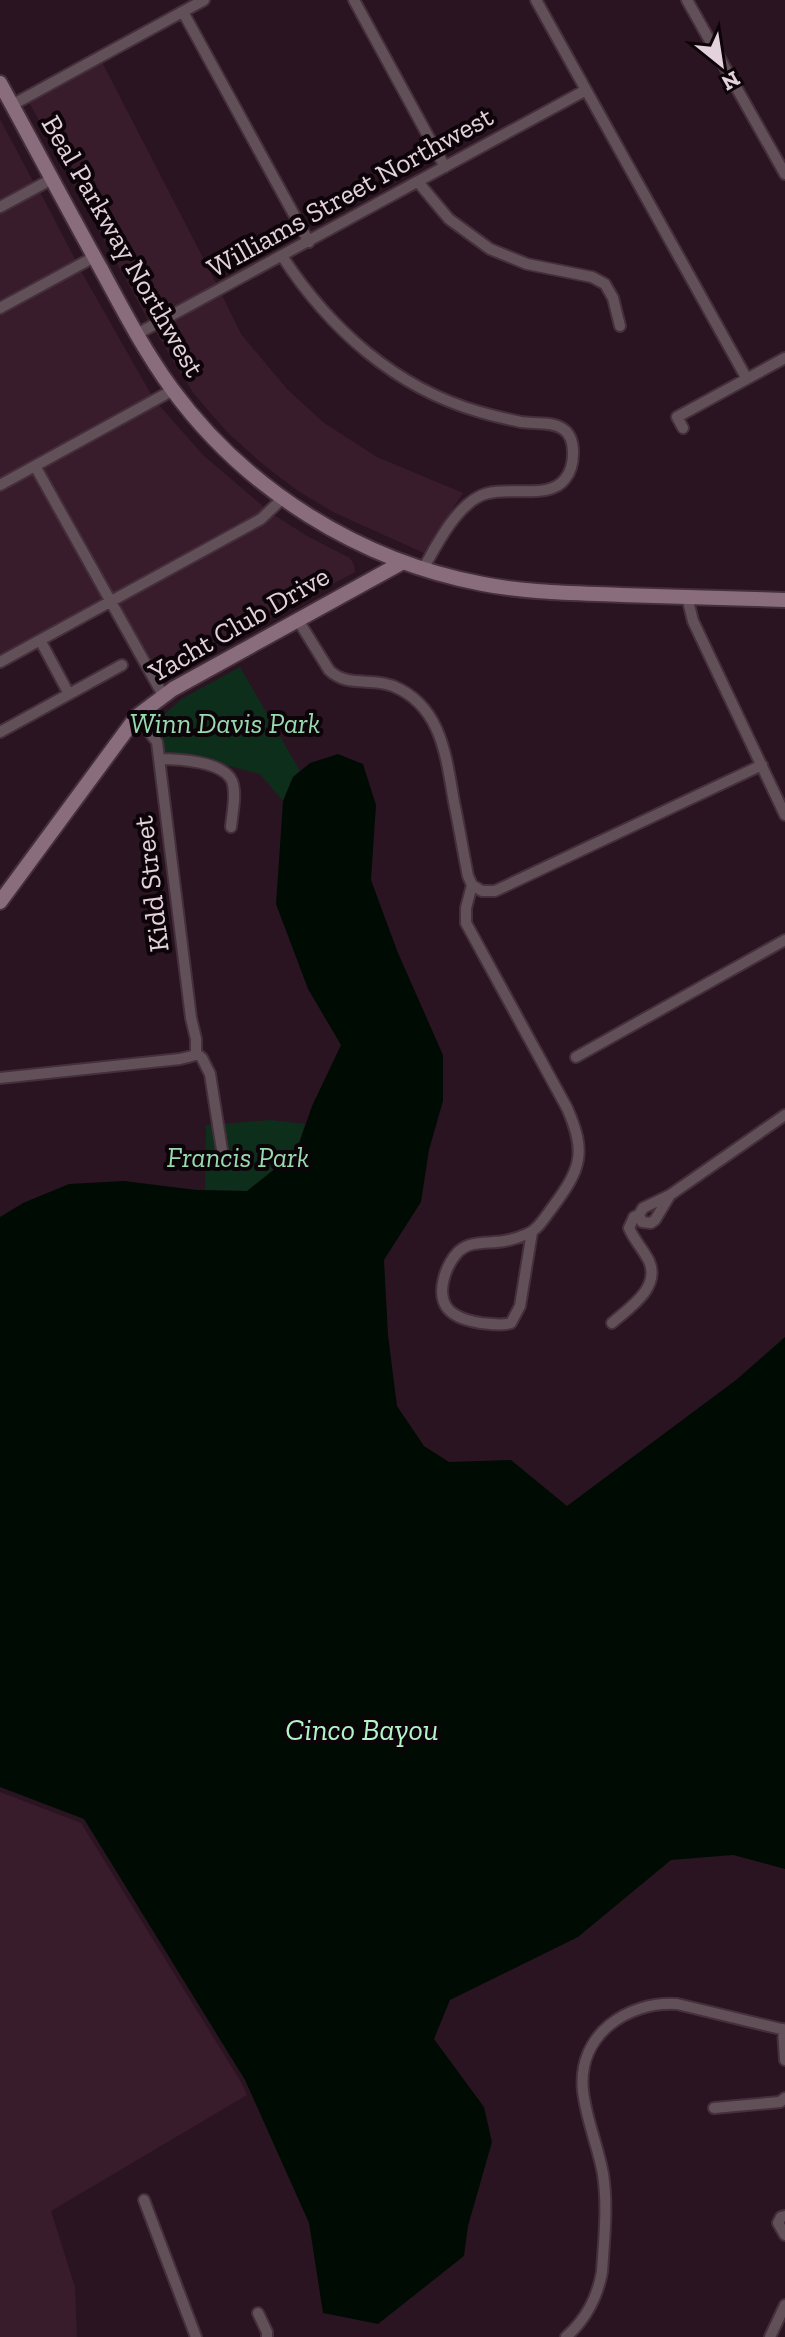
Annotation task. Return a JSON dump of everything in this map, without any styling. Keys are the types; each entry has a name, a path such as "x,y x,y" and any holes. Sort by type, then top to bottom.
{"main road":[{"name":"Beal Parkway Northwest","path":"0,83 137,334 173,390 225,449 283,498 349,538 403,562 484,584 521,590 785,600"},
{"name":"Yacht Club Drive","path":"0,901 137,716 163,695 403,562"}],"street":[{"path":"12,105 204,0"},
{"path":"354,0 445,167"},
{"path":"536,0 747,379"},
{"path":"687,0 785,174"},
{"path":"183,12 309,242"},
{"name":"Williams Street Northwest","path":"137,334 586,90"},
{"path":"0,207 52,179"},
{"path":"418,182 449,219 490,249 527,264 592,277 605,284 617,310 620,326"},
{"path":"282,256 333,322 387,368 455,404 522,422 562,427 571,439 572,465 561,484 547,490 493,491 479,496 454,521 423,569"},
{"path":"0,308 94,257"},
{"path":"683,428 677,417 785,358"},
{"path":"0,485 173,390"},
{"path":"35,466 163,695"},
{"path":"0,662 261,519 283,498"},
{"path":"687,597 693,621 785,815"},
{"path":"298,620 335,676 345,681 384,683 396,687 414,699 434,721 444,742 468,876 472,885 482,891 495,891 762,765"},
{"path":"40,640 69,694"},
{"path":"0,732 122,665"},
{"name":"Kidd Street","path":"137,716 157,742 196,1053 208,1067 222,1150"},
{"path":"159,759 199,762 226,773 234,791 231,827"},
{"path":"472,885 466,923 567,1108 580,1150 575,1171 562,1195 532,1232 520,1306 511,1323 503,1325 473,1321 448,1309 443,1301 443,1284 451,1261 460,1250 478,1243 506,1241 532,1232"},
{"path":"576,1057 785,940"},
{"path":"0,1078 180,1059 196,1053"},
{"path":"612,1323 645,1292 651,1275 648,1260 629,1228 634,1217 643,1208 670,1195 785,1115"},
{"path":"639,1215 642,1222 651,1223 670,1195"},
{"path":"566,2337 590,2309 600,2286 602,2272 605,2189 582,2087 585,2063 596,2039 616,2019 644,2005 677,2004 784,2030 785,2060"},
{"path":"714,2108 770,2104 785,2098"},
{"path":"144,2200 196,2337"},
{"path":"785,2216 778,2223 785,2235"},
{"path":"770,2337 785,2305"},
{"path":"258,2313 267,2337"}],"shaded area":[{"path":"102,62 217,285 149,322 29,102"},
{"path":"0,119 34,183 0,201"},
{"path":"40,192 76,261 0,302 0,214"},
{"path":"81,271 152,396 0,479 0,315"},
{"path":"222,295 241,334 287,389 324,423 377,457 463,493 424,553 335,513 298,491 228,433 194,394 155,331"},
{"path":"159,405 203,455 265,508 112,595 42,468"},
{"path":"34,473 104,599 0,656 0,492"},
{"path":"274,515 350,558 355,572 158,678 118,604 264,524"},
{"path":"0,1792 81,1823 247,2095 51,2211 75,2287 77,2337 0,2337"}],"green space":[{"name":"Winn Davis Park","path":"240,667 300,771 293,777 283,801 260,774 162,752 154,723 183,698"},
{"name":"Francis Park","path":"271,1120 305,1124 296,1152 247,1191 205,1190 206,1125"}],"water":[{"name":"Cinco Bayou","path":"338,754 363,764 376,805 371,880 398,953 443,1055 443,1101 429,1150 421,1202 384,1260 388,1335 397,1406 424,1446 449,1462 511,1460 567,1506 736,1380 785,1337 785,1869 733,1855 671,1860 578,1937 450,2000 434,2039 484,2107 492,2142 468,2226 464,2256 378,2324 323,2313 309,2223 245,2080 84,1819 0,1787 0,1217 23,1203 69,1184 124,1181 197,1190 247,1191 296,1152 312,1106 341,1045 308,989 276,904 283,801 293,777 310,763"}]}
